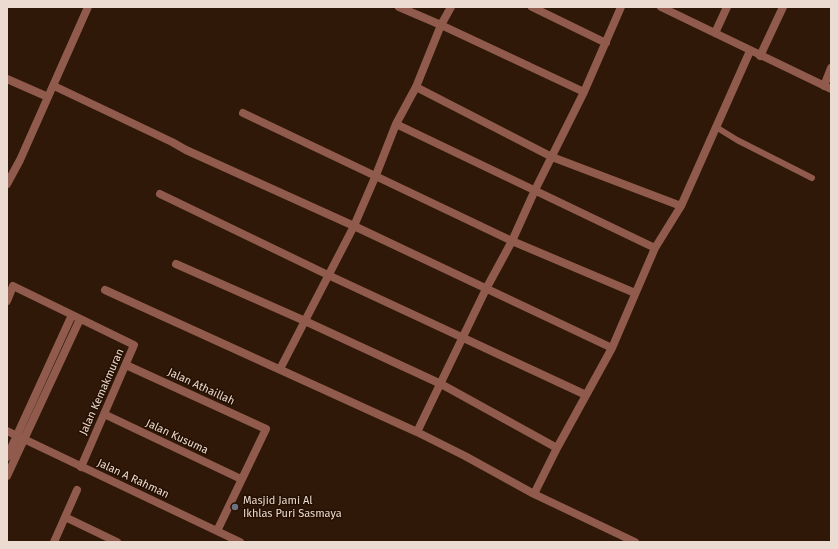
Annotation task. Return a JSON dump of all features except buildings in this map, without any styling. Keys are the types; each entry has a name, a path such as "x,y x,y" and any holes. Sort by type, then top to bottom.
{"street":[{"path":"7,184 20,160 54,86 88,7"},
{"path":"399,7 584,92"},
{"path":"280,369 354,226 396,124 416,87 441,25 451,7"},
{"path":"532,7 606,43"},
{"path":"418,432 486,289 512,241 535,190 584,92 621,7"},
{"path":"714,33 727,7"},
{"path":"760,56 783,7"},
{"path":"665,8 760,56 827,87 831,68"},
{"path":"534,494 557,448 612,348 655,248 681,206 750,51"},
{"path":"7,79 48,97"},
{"path":"54,86 186,150 354,226 612,348"},
{"path":"416,87 552,157 681,206"},
{"path":"243,113 512,241 635,293"},
{"path":"396,124 655,248"},
{"path":"160,194 328,275 586,395"},
{"path":"176,264 305,321 441,384 557,448"},
{"path":"7,301 13,286 76,317 21,437 7,476"},
{"path":"105,290 418,432 534,494 635,542"},
{"name":"Jalan Kemakmuran","path":"76,317 134,345 82,467"},
{"name":"Jalan Athaillah","path":"126,364 266,429 241,479"},
{"name":"Jalan Kusuma","path":"104,414 241,479"},
{"name":"Jalan A Rahman","path":"7,431 240,542"},
{"path":"7,457 21,437"},
{"path":"217,531 241,479"},
{"path":"54,542 77,490"},
{"path":"65,517 117,542"}],"lane":[{"path":"716,127 737,140 812,178"}],"place":[{"name":"Masjid Jami Al Ikhlas Puri Sasmaya","path":"235,507"}]}
